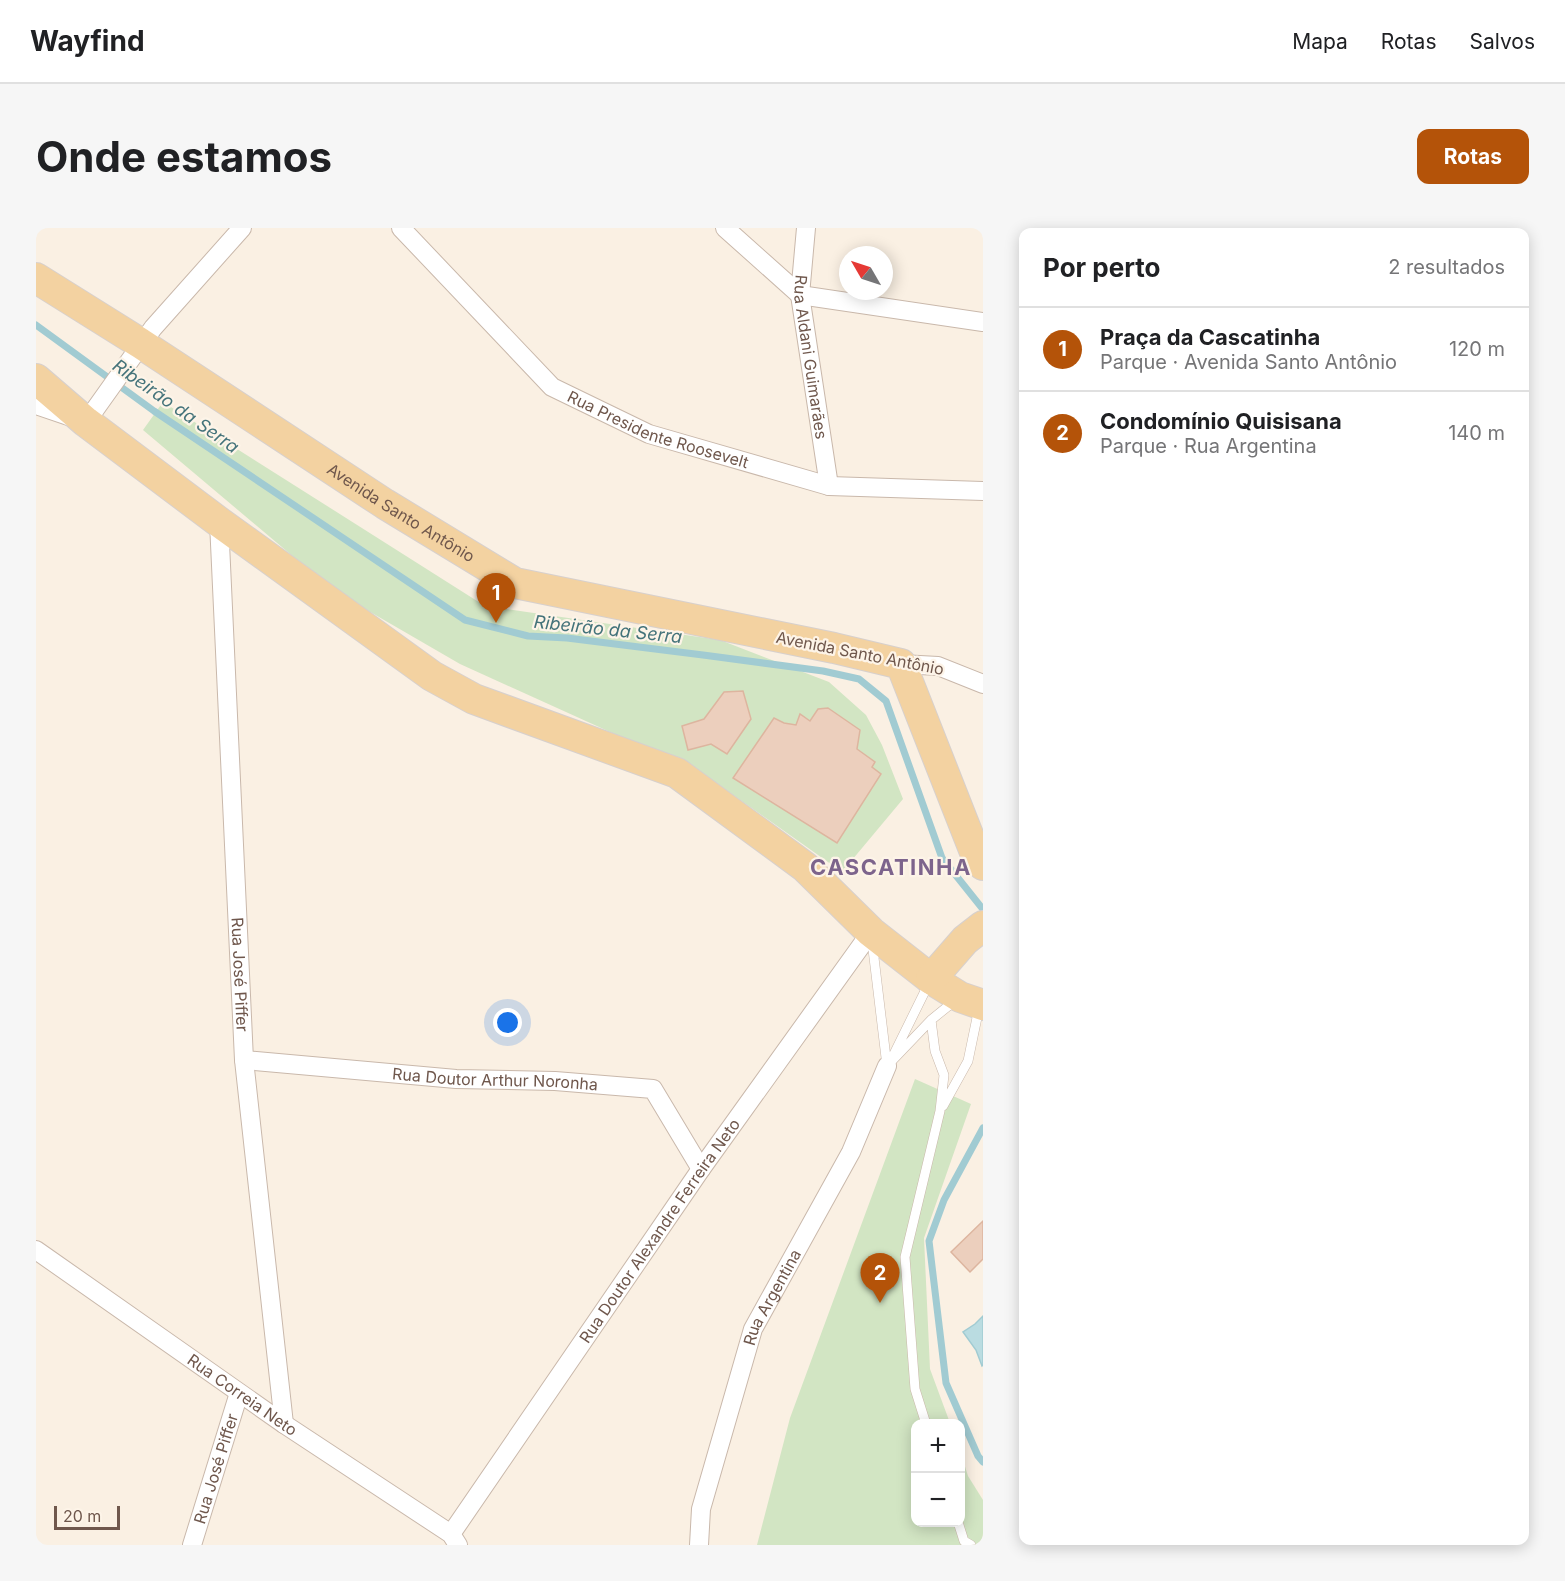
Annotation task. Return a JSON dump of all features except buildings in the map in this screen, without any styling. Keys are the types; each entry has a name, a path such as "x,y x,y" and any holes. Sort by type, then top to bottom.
{"main road":[{"name":"Avenida Santo Antônio","path":"36,278 133,355 515,582 901,664"},
{"path":"36,379 86,422 219,522 432,676 474,699 677,773 805,867 871,932 931,979 974,1002"},
{"path":"901,664 978,860 983,865"},
{"path":"931,979 965,940 983,926"}],"street":[{"path":"36,405 86,422 133,355 242,228"},
{"name":"Rua Presidente Roosevelt","path":"401,228 552,387 650,434 829,486 983,491"},
{"path":"725,228 800,295 983,322"},
{"name":"Rua Aldani Guimarães","path":"806,228 800,295 829,486"},
{"name":"Rua José Piffer","path":"219,522 244,1060 284,1424"},
{"name":"Avenida Santo Antônio","path":"901,664 938,666 983,684"},
{"name":"Rua Doutor Alexandre Ferreira Neto","path":"454,1541 701,1169 871,932"},
{"name":"Rua Doutor Arthur Noronha","path":"244,1060 456,1079 555,1081 653,1089 701,1169"},
{"name":"Rua Argentina","path":"699,1545 701,1509 753,1329 851,1152 887,1066"},
{"name":"Rua Correia Neto","path":"36,1250 454,1541"},
{"name":"Rua José Piffer","path":"192,1545 239,1393"}],"lane":[{"name":"Rua Argentina","path":"871,932 887,1066"},
{"name":"Rua Argentina","path":"887,1066 931,979"},
{"name":"Rua Argentina","path":"887,1066 931,1020 974,1002"},
{"path":"940,1111 968,1061 974,1002"},
{"path":"924,1419 915,1389 906,1257 940,1111 944,1075 934,1051 931,1020"},
{"path":"960,1527 967,1544"}],"green space":[{"path":"163,402 485,606 720,640 829,682 866,715 882,745 903,799 842,872 705,775 460,664 334,591 143,430"},
{"path":"915,1079 971,1104 924,1238 930,1369 949,1419 911,1419 911,1527 965,1527 965,1467 968,1476 983,1500 983,1545 757,1545 790,1418"}],"water":[{"path":"983,1316 982,1366 976,1350 963,1332"}],"waterway":[{"name":"Ribeirão da Serra","path":"36,325 154,411 465,620 528,636 567,638 703,655 823,671 859,679 886,701 942,858 982,908"},
{"name":"Ribeirão da Serra","path":"983,1128 944,1200 929,1241 946,1383 978,1456 983,1462"}],"place":[{"name":"Praça da Cascatinha","path":"496,623"},
{"name":"Condomínio Quisisana","path":"880,1303"}],"district":[{"name":"CASCATINHA","path":"891,867"}]}
